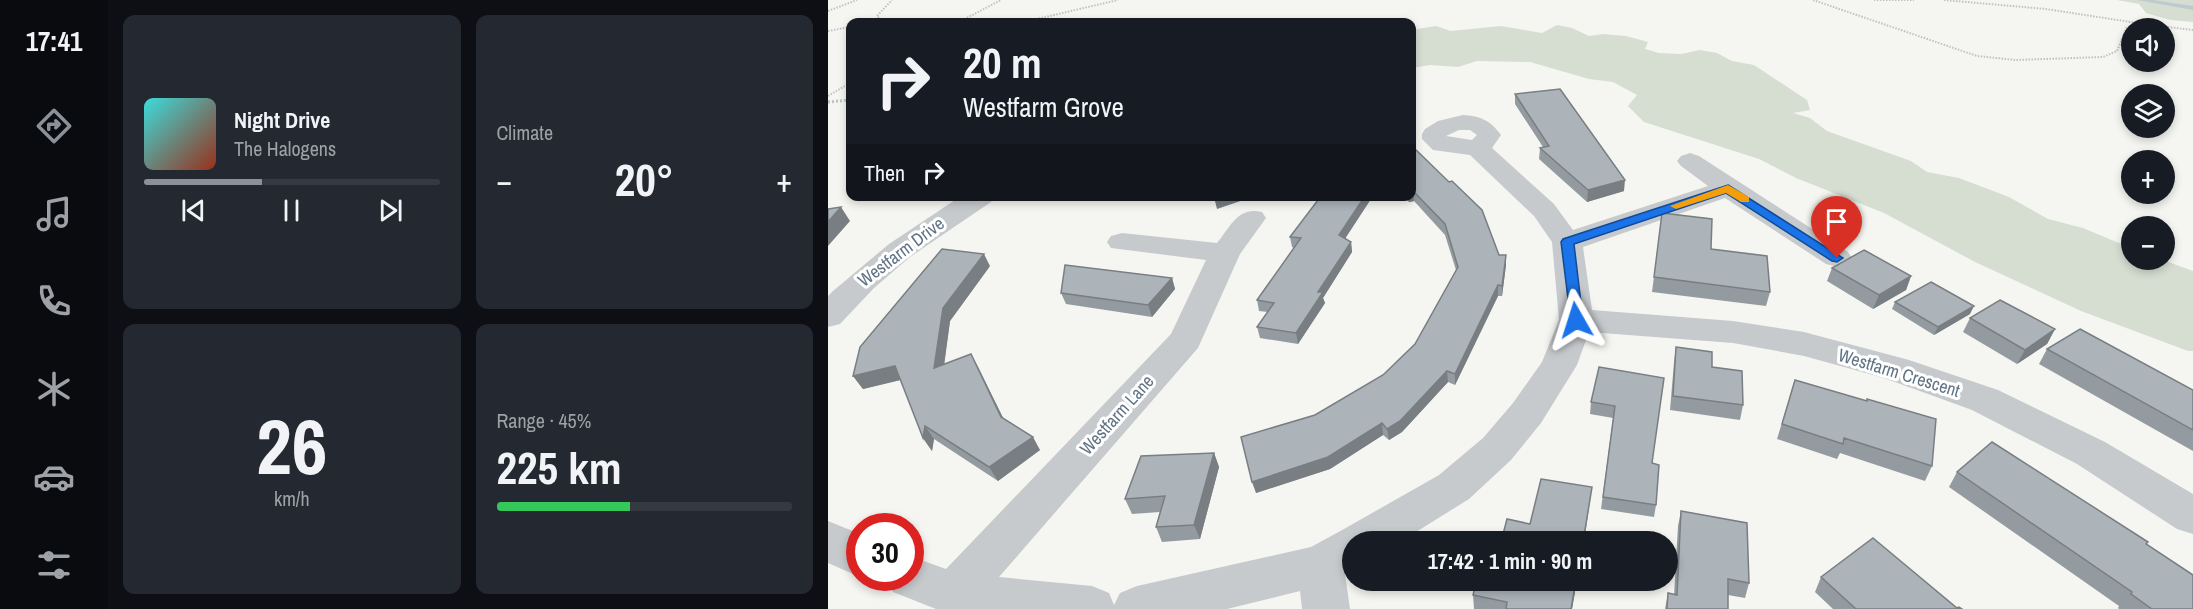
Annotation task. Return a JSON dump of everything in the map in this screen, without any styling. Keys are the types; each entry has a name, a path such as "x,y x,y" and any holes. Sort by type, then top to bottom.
{"street":[{"path":"1380,531 1454,487 1497,449 1527,413 1559,365 1576,320 1567,242 1544,210 1477,148"},
{"path":"1690,161 1837,258"},
{"path":"1567,242 1728,188"},
{"name":"Westfarm Drive","path":"828,316 851,291 896,251 973,201"},
{"name":"Westfarm Lane","path":"954,594 1186,340 1225,253 1252,218"},
{"path":"1122,242 1225,253"},
{"name":"Westfarm Crescent","path":"1576,320 1733,332 1804,344 1896,369 1985,400 2091,453 2193,516"},
{"path":"828,540 846,549"},
{"path":"1137,609 1333,573"},
{"path":"924,582 954,594 1092,609"}],"path":[{"path":"828,11 857,0"},
{"path":"878,18 877,16 892,0"},
{"path":"967,18 1001,0"},
{"path":"1041,18 1118,0"},
{"path":"1813,0 1966,53 2003,59 2103,57 2117,51 2121,41"},
{"path":"1874,0 1914,0"},
{"path":"1944,0 2026,7 2119,20"},
{"path":"828,32 846,28"},
{"path":"2175,28 2193,30"},
{"path":"828,96 846,85"},
{"path":"828,102 846,100"}],"shaded area":[{"path":"2117,0 2193,0 2193,22 2175,20 2175,18 2163,18 2146,13 2139,4"},
{"path":"1557,25 1572,28 1589,36 1603,34 1626,36 1648,42 1645,49 1659,53 1681,54 1700,50 1717,53 1732,61 1754,65 1807,100 1810,110 1793,113 1810,118 1827,131 1911,161 1927,172 1959,178 2009,197 2048,219 2083,228 2121,244 2121,270 2175,270 2175,264 2193,271 2193,351 2081,311 1975,262 1884,213 1796,178 1759,159 1644,122 1628,106 1637,95 1613,82 1589,79 1530,62 1477,61 1458,67 1430,65 1416,67 1417,29 1436,26 1451,31 1501,26 1542,33"}],"building":[{"path":"1560,89 1625,180 1588,190 1540,148 1549,146 1515,94"},
{"path":"1416,150 1482,210 1499,255 1506,255 1502,286 1498,285 1455,374 1447,371 1400,421 1387,429 1382,423 1328,457 1252,482 1241,437 1315,415 1383,375 1415,344 1458,267 1445,224 1416,194"},
{"path":"1317,201 1362,201 1339,235 1351,242 1318,292 1323,292 1296,333 1257,327 1274,303 1257,300 1301,238 1290,237"},
{"path":"841,207 828,222 828,209"},
{"path":"1662,213 1712,219 1711,249 1767,256 1770,292 1654,277"},
{"path":"942,249 984,254 943,308 934,368 971,354 1001,417 1033,437 989,467 925,426 923,438 895,366 853,376 860,347"},
{"path":"1864,250 1911,276 1879,295 1832,268"},
{"path":"1065,265 1172,278 1148,305 1061,293"},
{"path":"1931,282 1974,306 1938,327 1895,302"},
{"path":"2000,300 2055,329 2025,350 1970,318"},
{"path":"2080,329 2193,390 2193,430 2047,349"},
{"path":"1676,347 1712,352 1712,367 1742,371 1743,405 1673,396"},
{"path":"1599,367 1664,378 1652,463 1659,465 1656,505 1603,497 1615,406 1591,402"},
{"path":"1795,380 1936,419 1932,466 1844,438 1843,444 1782,424"},
{"path":"1992,442 2148,542 2146,544 2193,575 2193,609 2152,609 2131,594 2132,592 1957,472"},
{"path":"1214,453 1194,525 1156,527 1165,496 1125,499 1141,456"},
{"path":"1541,479 1592,487 1585,531 1504,531 1507,519 1530,524"},
{"path":"1681,511 1747,523 1749,583 1728,579 1728,609 1667,609 1668,593 1677,595"},
{"path":"1873,538 1957,608 1962,609 1856,609 1821,577"},
{"path":"1474,591 1574,591 1571,609 1506,609 1507,602 1473,595"}],"waterway":[{"path":"2140,0 2193,8"}],"slow traffic":[{"path":"1676,206 1728,188 1745,199"}],"route":[{"path":"1576,320 1567,242 1728,188 1837,258"}]}
